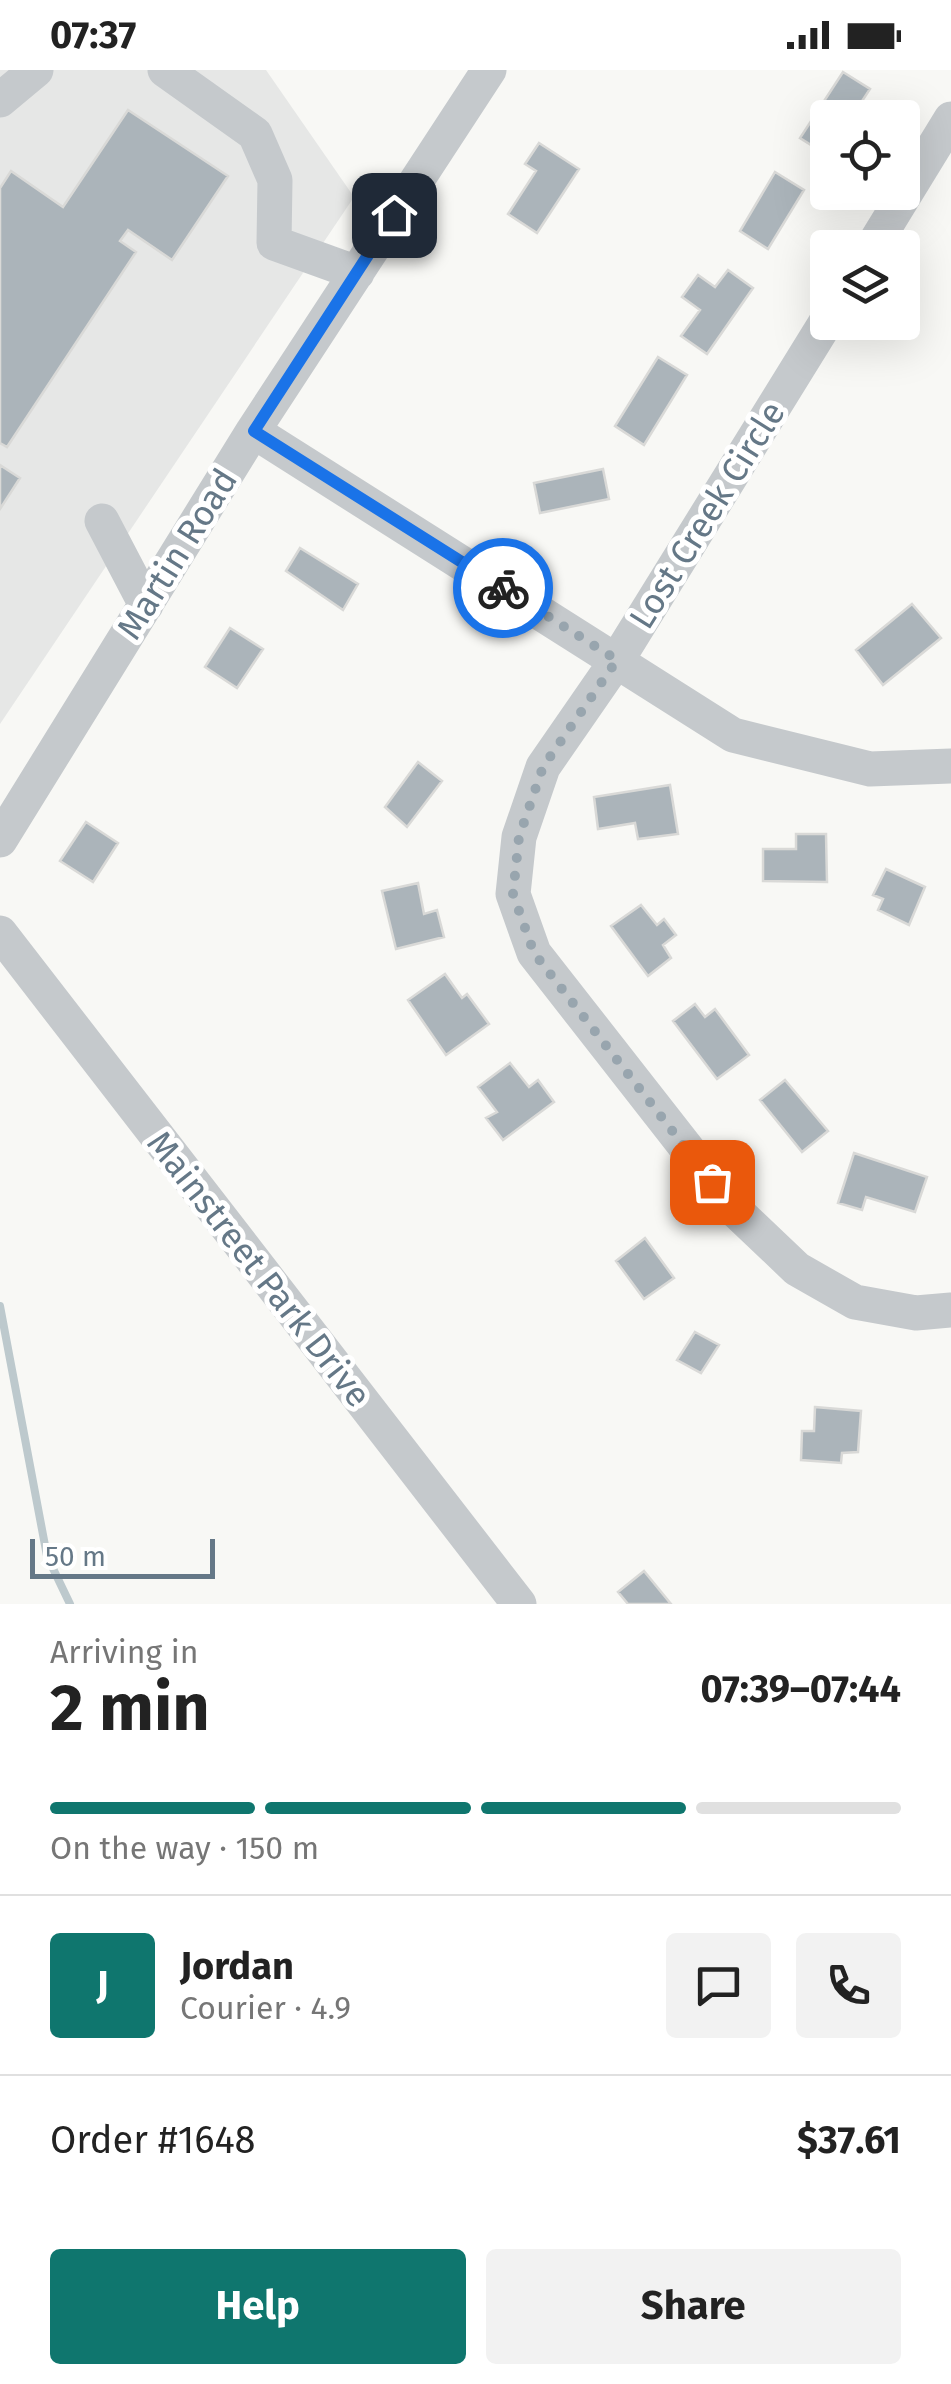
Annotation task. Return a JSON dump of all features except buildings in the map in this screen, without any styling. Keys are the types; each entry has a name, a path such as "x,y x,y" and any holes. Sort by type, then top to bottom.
{"street":[{"path":"0,100 36,70"},
{"path":"165,70 255,134 275,180 274,243 356,273"},
{"name":"Martin Road","path":"0,840 254,431 489,70"},
{"path":"883,230 951,119"},
{"name":"Lost Creek Circle","path":"815,340 617,660 543,767 519,837 513,894 534,953 735,1210 797,1269 855,1302 916,1313 951,1310"},
{"path":"254,431 733,736 870,769 951,766"},
{"path":"102,521 146,605"},
{"name":"Mainstreet Park Drive","path":"0,934 518,1604"}],"shaded area":[{"path":"0,70 266,70 354,197 0,724"}],"waterway":[{"path":"0,1306 47,1556 70,1604"}],"way so far":[{"path":"503,588 617,660 543,767 519,837 513,894 534,953 712,1182"}],"route":[{"path":"394,215 254,431 503,588"}]}
